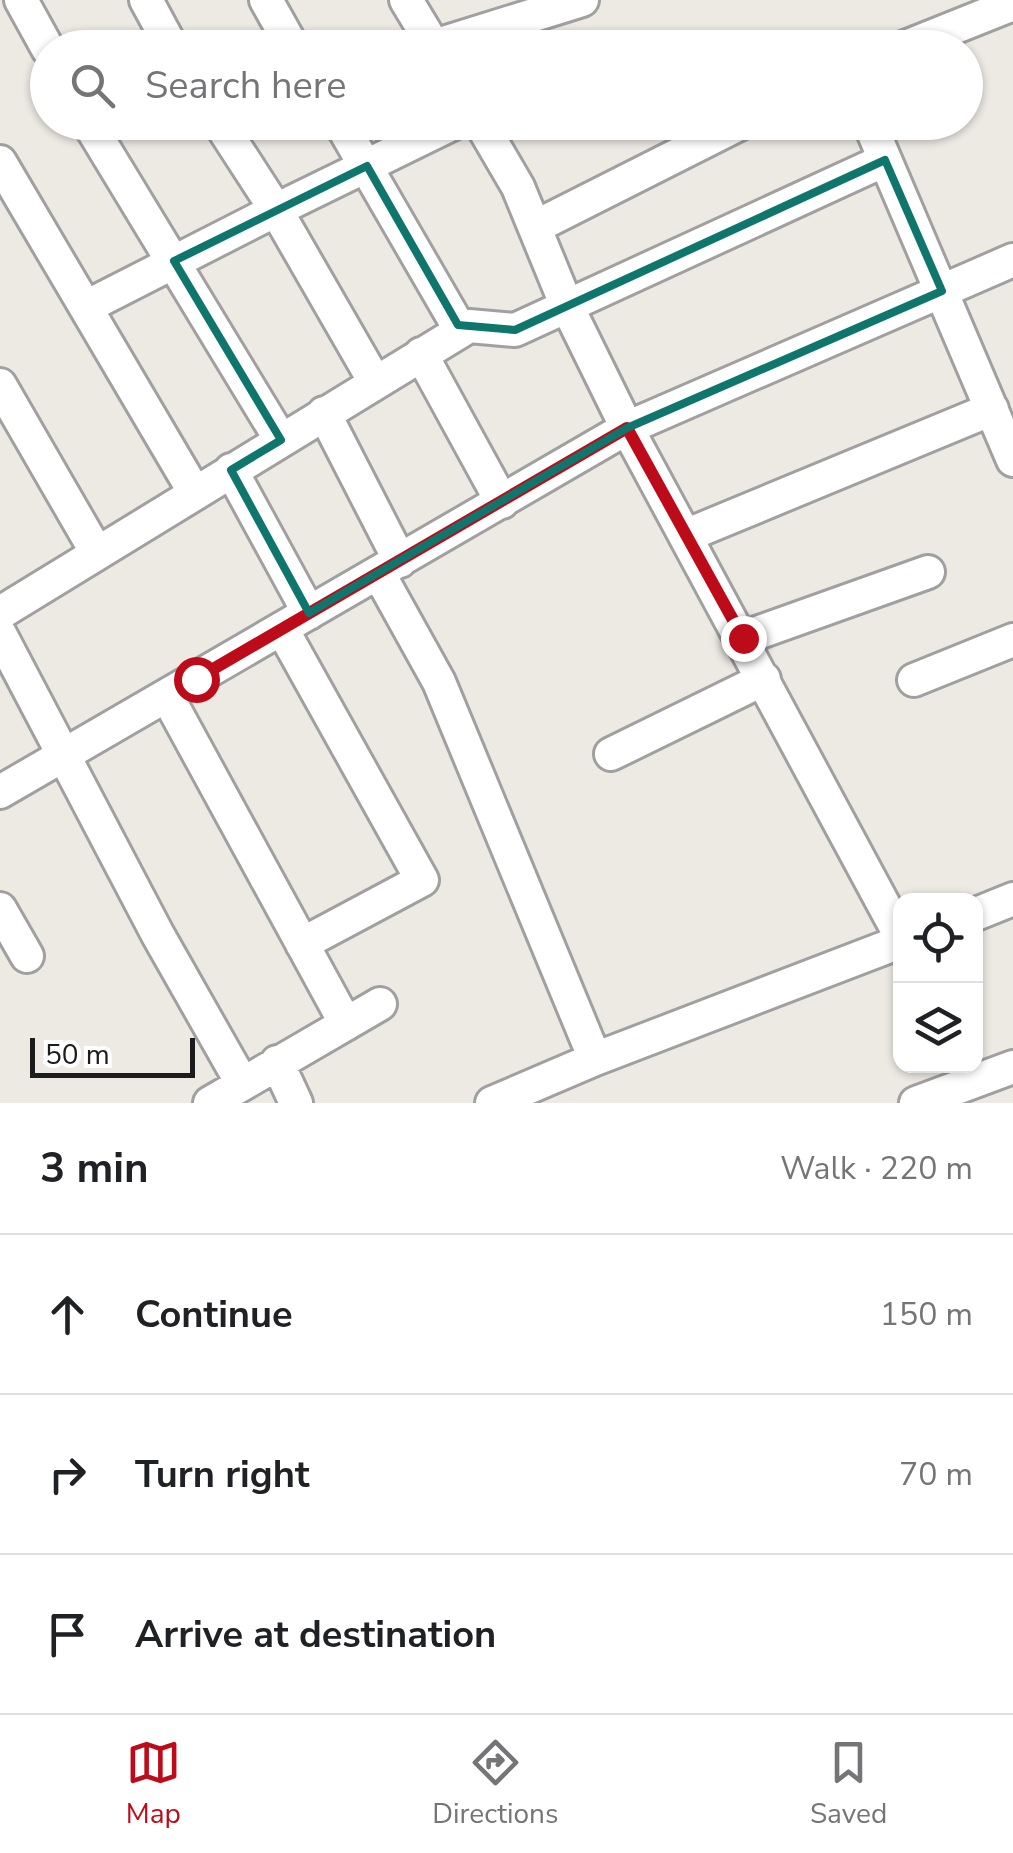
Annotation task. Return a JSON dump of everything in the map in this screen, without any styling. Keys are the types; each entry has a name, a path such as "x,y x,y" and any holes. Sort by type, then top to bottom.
{"street":[{"path":"21,0 38,30"},
{"path":"146,0 162,30"},
{"path":"266,0 283,30"},
{"path":"406,0 424,30"},
{"path":"488,30 582,0"},
{"path":"960,30 1010,14"},
{"path":"99,140 281,440"},
{"path":"231,140 276,210 375,382"},
{"path":"351,140 461,331"},
{"path":"86,307 419,140"},
{"path":"491,140 518,187 566,304 627,428 743,638 893,925"},
{"path":"535,227 707,140"},
{"path":"877,140 1013,460"},
{"path":"0,613 468,326 515,330 885,160"},
{"path":"0,162 195,493"},
{"path":"0,792 627,428 1013,260"},
{"path":"421,354 502,502"},
{"path":"0,385 97,553"},
{"path":"685,536 992,409"},
{"path":"324,413 595,1059"},
{"path":"231,470 296,621 422,880 302,944"},
{"path":"743,638 928,572"},
{"path":"0,634 62,756 242,1082"},
{"path":"914,680 1013,640"},
{"path":"611,754 764,679"},
{"path":"166,696 346,1024"},
{"path":"983,911 1013,899"},
{"path":"0,909 27,956"},
{"path":"492,1103 893,941"},
{"path":"210,1103 380,1004"},
{"path":"277,1062 296,1103"},
{"path":"916,1103 1013,1067"}],"highlighted area":[{"path":"885,160 942,291 627,428 309,613 231,470 281,440 174,261 367,166 458,325 515,330"}],"route":[{"path":"196,679 627,428 743,638"}]}
